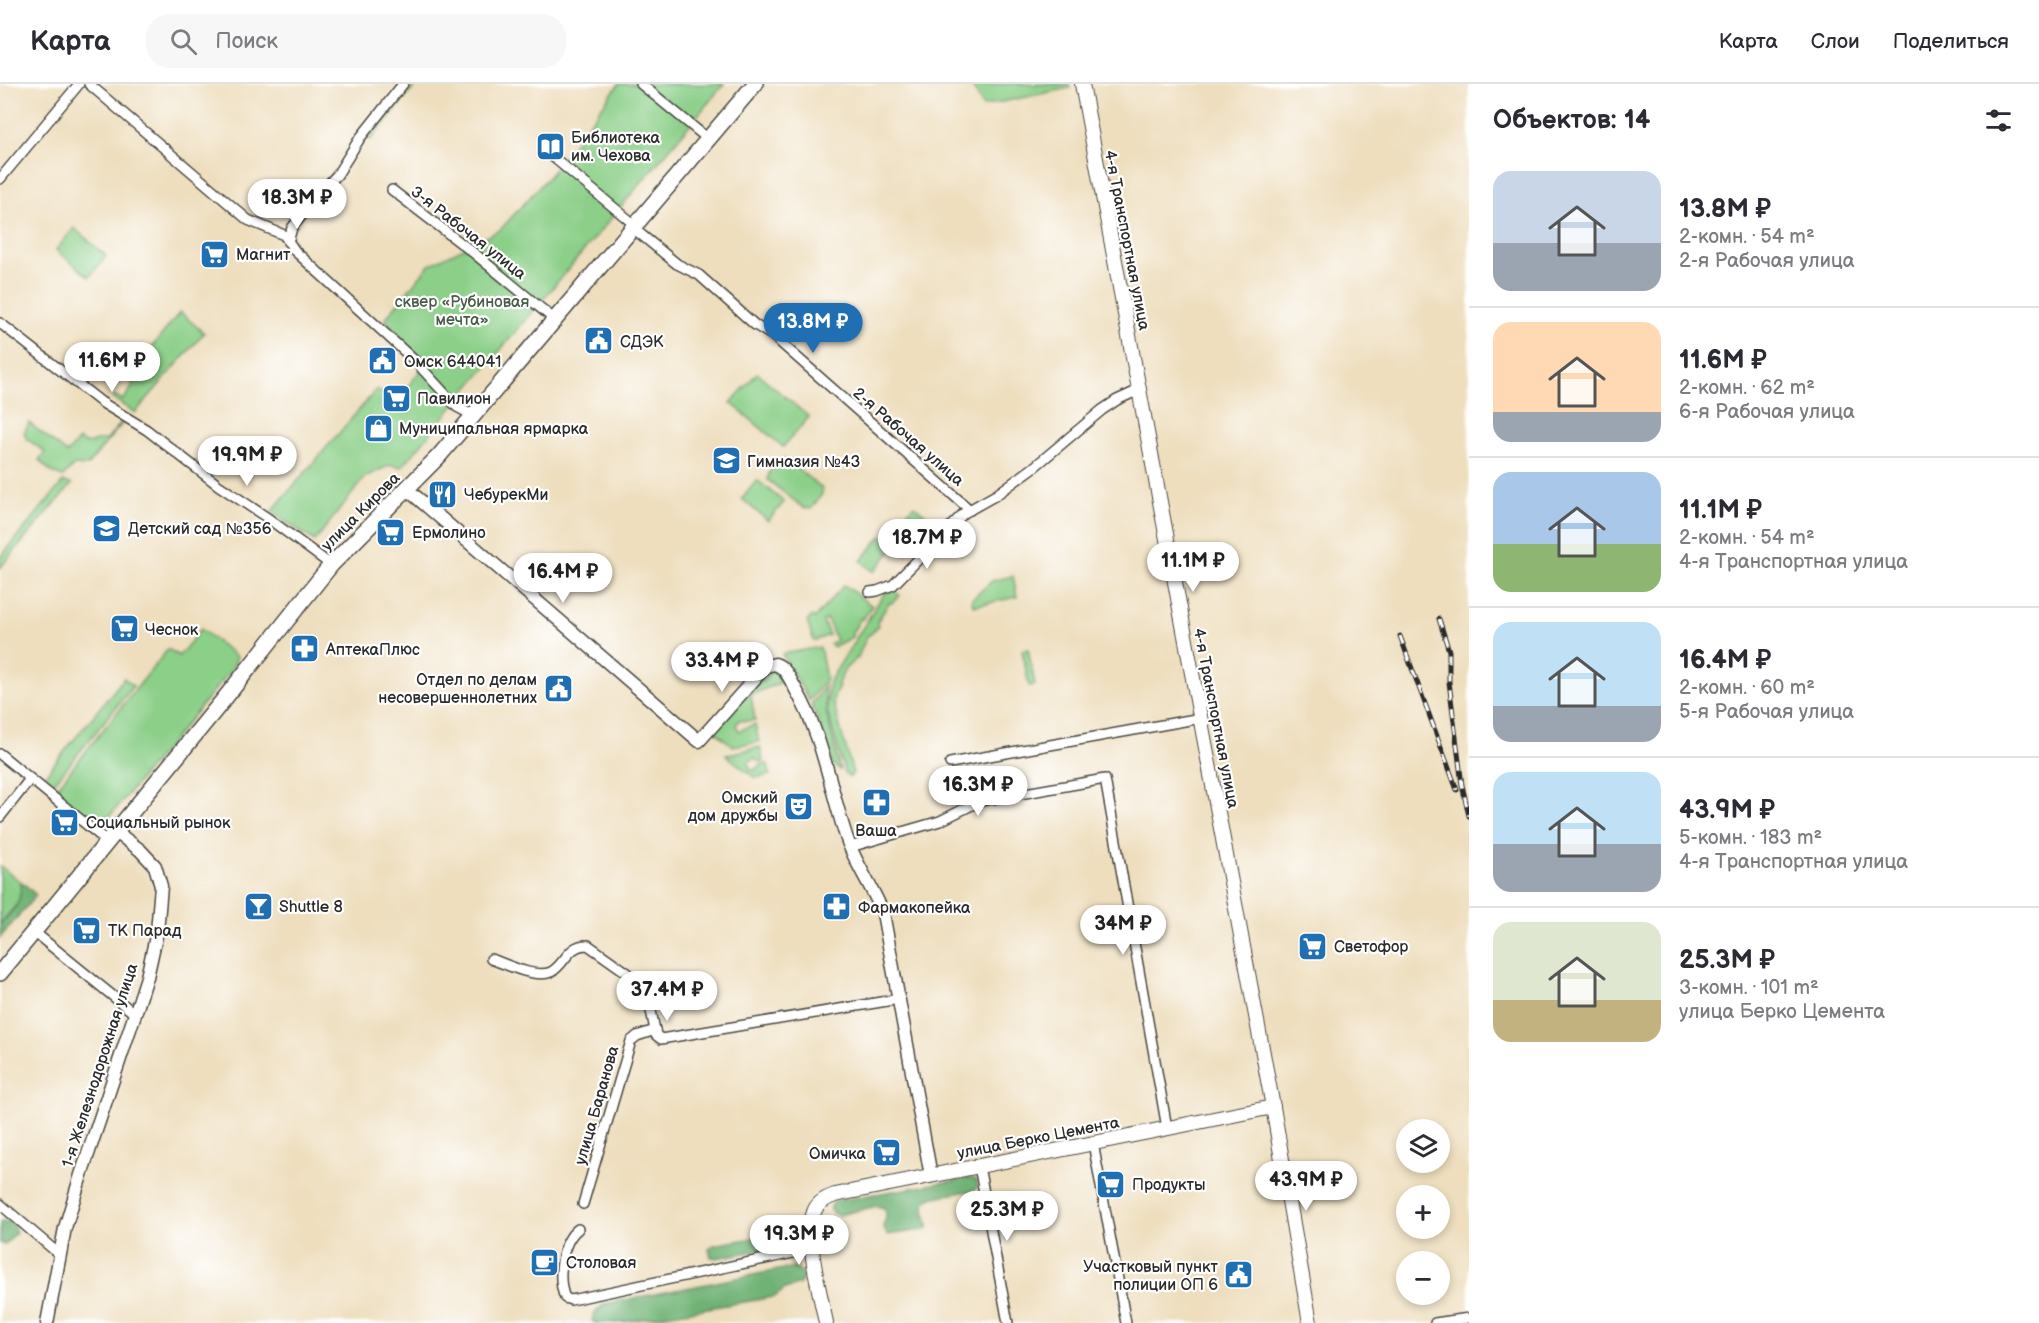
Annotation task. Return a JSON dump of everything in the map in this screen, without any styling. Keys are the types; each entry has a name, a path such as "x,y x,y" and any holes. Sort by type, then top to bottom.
{"main road":[{"name":"улица Кирова","path":"0,973 331,565 407,489 474,416 755,84"},
{"name":"4-я Транспортная улица","path":"1082,84 1273,1107 1310,1323"},
{"name":"улица Берко Цемента","path":"812,1249 811,1224 814,1210 824,1200 834,1195 1273,1107"},
{"path":"812,1249 826,1323"}],"street":[{"path":"0,179 80,84"},
{"path":"89,84 248,220 284,235 295,251 415,361 457,406 474,416"},
{"path":"288,242 292,228 316,196 337,175 360,138 403,84"},
{"path":"641,84 708,139"},
{"name":"2-я Рабочая улица","path":"553,157 677,264 699,275 755,325 773,336 970,510"},
{"name":"3-я Рабочая улица","path":"392,190 555,320"},
{"path":"0,324 101,402 147,430 331,565"},
{"path":"870,592 893,585 964,513 996,495 1024,475 1102,410 1139,390"},
{"path":"407,489 699,741 766,666 775,664 784,670 806,708 818,735 850,847 883,913 931,1176"},
{"path":"950,763 1201,718"},
{"path":"0,754 30,779 112,837"},
{"path":"0,817 30,779"},
{"path":"850,847 940,821 980,801 1105,779 1167,1128"},
{"name":"1-я Железнодорожная улица","path":"47,1323 65,1228 147,977 157,932 161,886 155,867 148,857 112,837"},
{"path":"34,932 135,1014"},
{"path":"491,959 533,974 551,972 575,948 588,945 646,986 649,991 655,1030 658,1038 661,1039 899,999"},
{"name":"улица Баранова","path":"583,1204 631,1041 637,1036 655,1030"},
{"path":"1093,1143 1126,1323"},
{"path":"979,1166 1008,1323"},
{"path":"0,1204 60,1254"},
{"path":"578,1229 570,1236 564,1252 561,1283 565,1298 570,1300 812,1249"},
{"path":"1435,1323 1469,1318"}],"green space":[{"path":"405,84 417,84 371,139 363,139"},
{"name":"сквер «Рубиновая мечта»","path":"619,84 724,84 402,467 390,465 365,477 315,541 271,512 377,389 394,403 426,364 385,319 429,265 500,230 551,174"},
{"path":"971,84 1069,84 1070,88 983,106"},
{"path":"74,228 106,256 89,277 56,250"},
{"path":"180,312 204,333 135,413 112,398 116,396 123,400 134,385 127,378"},
{"path":"757,373 809,417 783,447 731,403"},
{"path":"125,420 87,466 74,465 63,477 52,472 39,460 45,452 27,439 24,433 29,423 67,453 79,440 87,444 107,440"},
{"path":"784,459 822,488 822,494 811,509 804,508 768,480 773,467"},
{"path":"757,480 784,502 768,521 742,499"},
{"path":"63,482 72,484 0,568 0,558"},
{"path":"914,505 929,518 909,541 894,528"},
{"path":"881,536 894,547 874,572 861,561"},
{"path":"1013,576 1017,597 973,606 972,599 992,581"},
{"path":"844,585 872,606 863,619 861,618 852,637 833,647 830,644 836,640 827,619 823,621 829,635 814,641 807,622 812,616 815,618"},
{"path":"889,591 900,595 889,603 877,622 878,626 867,636 858,657 845,669 834,696 833,702 853,773 850,777 845,774 827,711 829,682 883,595"},
{"path":"201,629 237,657 232,669 104,823 97,824 54,791 168,649 179,656"},
{"path":"820,647 826,679 809,701 782,654"},
{"path":"1028,649 1035,685 1029,686 1022,650"},
{"path":"771,669 782,682 753,694 749,689"},
{"path":"124,678 133,686 51,787 42,779"},
{"path":"825,685 826,711 840,770 833,765 811,705"},
{"path":"747,690 751,696 755,720 739,720 736,725 739,731 755,724 759,742 733,746 717,733 716,728"},
{"path":"760,747 763,761 760,762 754,758 748,762 750,769 755,770 760,765 768,764 770,775 755,778 726,755"},
{"path":"0,866 21,882 20,901 0,923"},
{"path":"22,882 36,895 0,938 0,924 16,906"},
{"path":"969,1178 975,1179 978,1186 974,1190 929,1198 926,1201 924,1209 928,1228 924,1230 887,1235 883,1226 886,1217 885,1210 877,1206 839,1215 831,1211 831,1206 835,1201"},
{"path":"0,1222 13,1223 16,1232 5,1245 0,1243"},
{"path":"786,1232 791,1235 792,1241 788,1245 717,1258 711,1257 709,1249 714,1245"},
{"path":"794,1267 802,1273 802,1281 774,1297 618,1323 594,1323 592,1320 604,1304"}],"railway":[{"path":"1439,619 1449,651 1449,682 1462,785 1469,816"},
{"path":"1400,636 1457,790"}],"place":[{"name":"Библиотека им. Чехова","path":"550,146"},
{"name":"Магнит","path":"215,254"},
{"name":"СДЭК","path":"599,341"},
{"name":"Омск 644041","path":"383,361"},
{"name":"Павилион","path":"396,398"},
{"name":"Муниципальная ярмарка","path":"378,428"},
{"name":"Гимназия №43","path":"726,461"},
{"name":"ЧебурекМи","path":"443,494"},
{"name":"Детский сад №356","path":"107,528"},
{"name":"Ермолино","path":"391,532"},
{"name":"Чеснок","path":"124,629"},
{"name":"АптекаПлюс","path":"305,649"},
{"name":"Отдел по делам несовершеннолетних","path":"558,688"},
{"name":"Ваша","path":"876,802"},
{"name":"Омский дом дружбы","path":"799,806"},
{"name":"Социальный рынок","path":"65,822"},
{"name":"Shuttle 8","path":"258,906"},
{"name":"Фармакопейка","path":"837,907"},
{"name":"ТК Парад","path":"87,930"},
{"name":"Светофор","path":"1313,946"},
{"name":"Омичка","path":"887,1153"},
{"name":"Продукты","path":"1111,1184"},
{"name":"Столовая","path":"545,1262"},
{"name":"Участковый пункт полиции ОП 6","path":"1239,1275"}]}
